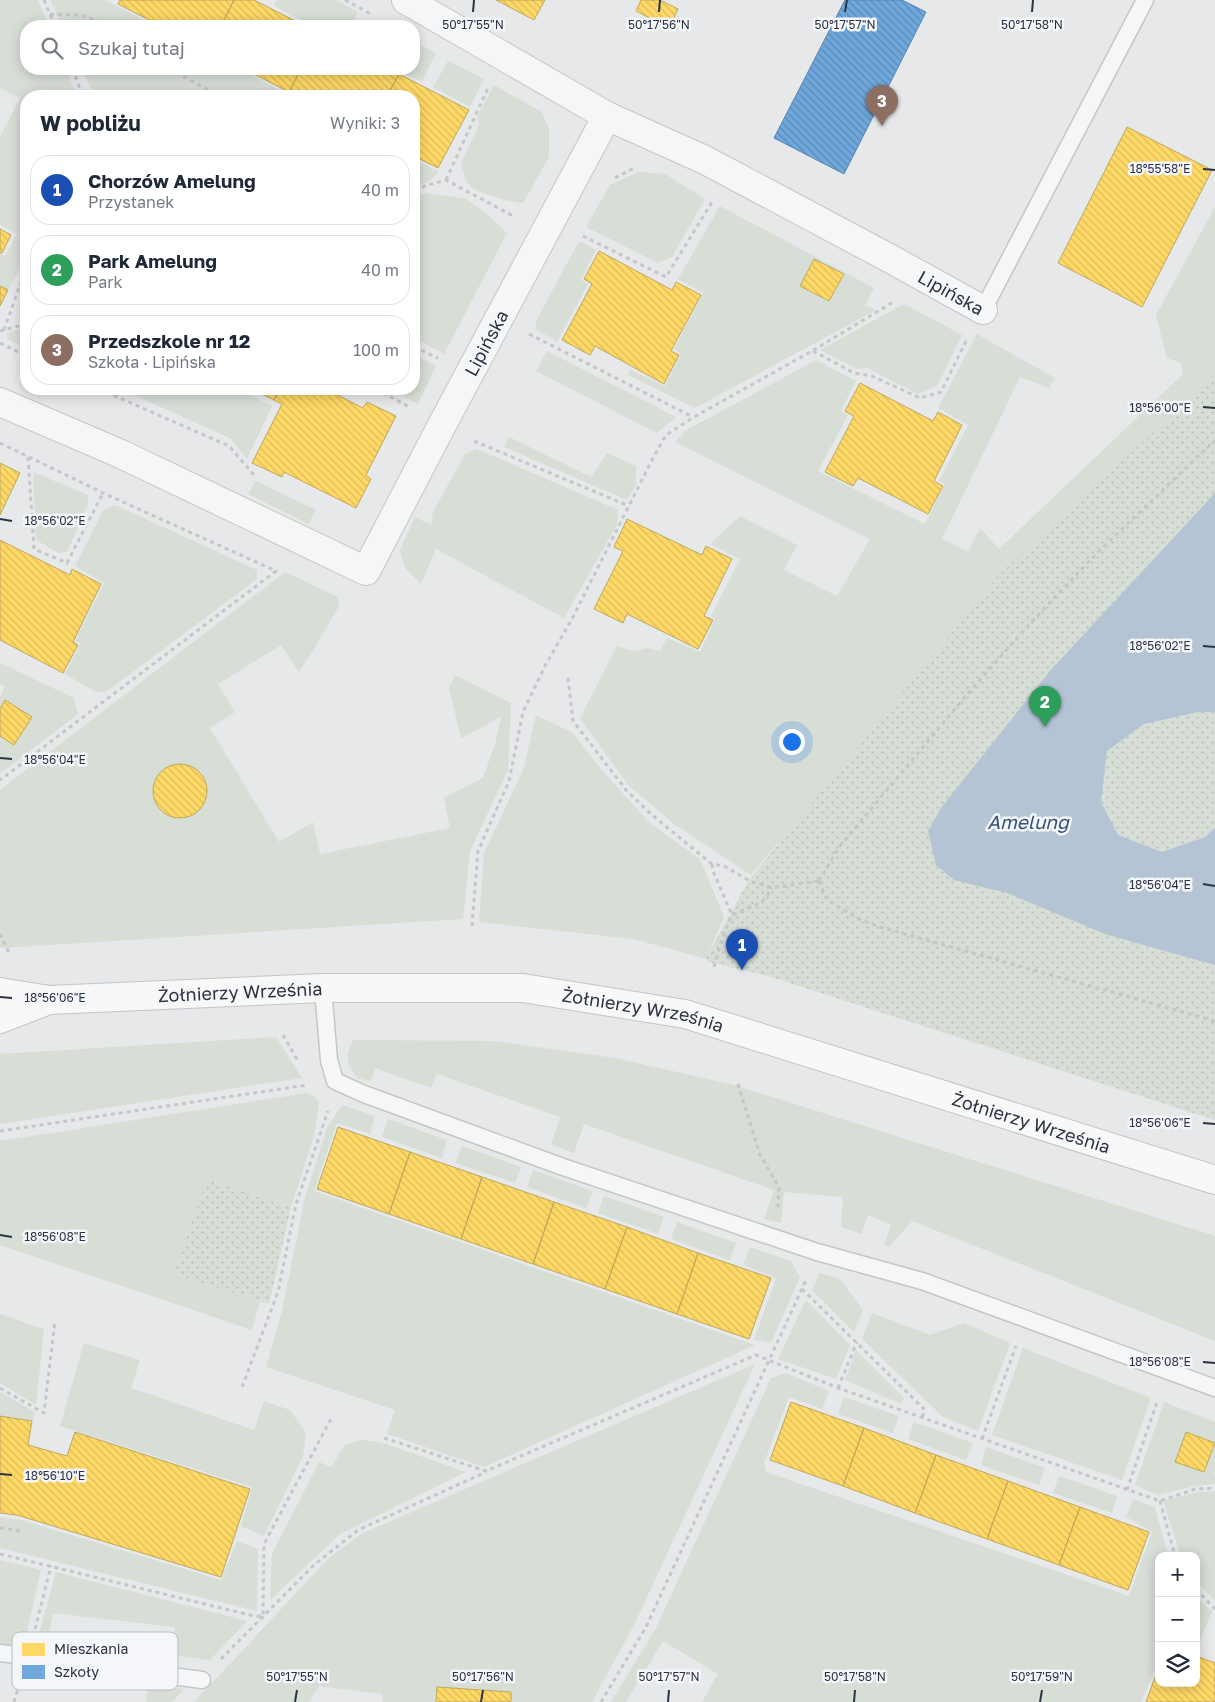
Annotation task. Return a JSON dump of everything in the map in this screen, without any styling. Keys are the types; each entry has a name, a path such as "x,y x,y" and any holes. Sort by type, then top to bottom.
{"main road":[{"name":"Żołnierzy Września","path":"0,992 49,1000 323,988 523,988 685,1014 1215,1180"},
{"name":"Żołnierzy Września","path":"0,1019 49,1000"}],"street":[{"name":"Lipińska","path":"411,1 607,116 705,160 983,310"},
{"name":"Lipińska","path":"0,402 121,454 366,571 607,116"}],"lane":[{"name":"Lipińska","path":"983,310 1145,0"},
{"path":"323,988 328,1052 335,1081 364,1094 554,1164 816,1252 922,1281 1215,1388"},
{"path":"178,1677 202,1680"}],"path":[{"path":"44,0 52,20"},
{"path":"345,0 380,18"},
{"path":"50,14 80,16 95,20"},
{"path":"74,75 81,90"},
{"path":"180,75 209,90"},
{"path":"446,180 488,87"},
{"path":"612,179 638,166"},
{"path":"420,187 446,180 514,216"},
{"path":"576,232 666,277 715,196"},
{"path":"2,331 20,285"},
{"path":"472,926 478,851 509,781 523,712 545,666 572,619 666,435 694,417 812,351 902,296"},
{"path":"2,331 20,326"},
{"path":"524,331 694,417"},
{"path":"812,351 854,372 872,376 920,398 941,392 970,334"},
{"path":"0,344 20,353"},
{"path":"420,350 439,359"},
{"path":"113,395 229,446 252,475 261,479"},
{"path":"387,395 413,409"},
{"path":"470,439 629,507"},
{"path":"819,881 839,847 970,691 1035,618 1099,551 1215,440"},
{"path":"0,443 103,493 276,571 0,780"},
{"path":"28,457 34,549 67,563 103,493"},
{"path":"568,678 573,722 627,791 651,814 712,864 724,866 750,881 772,888 819,881"},
{"path":"712,864 713,871 732,915"},
{"path":"819,881 827,900 859,919 880,927 1215,1021"},
{"path":"714,967 722,938 732,915 762,902 772,888"},
{"path":"0,934 9,953"},
{"path":"0,1131 335,1081"},
{"path":"738,1084 760,1155 779,1187 775,1238"},
{"path":"242,1387 278,1292 296,1204 329,1107"},
{"path":"601,1702 646,1627 802,1289 814,1262 816,1252"},
{"path":"802,1289 925,1410 922,1418"},
{"path":"0,1388 44,1413 55,1321"},
{"path":"982,1439 1018,1341"},
{"path":"838,1388 857,1342"},
{"path":"202,1680 314,1565 358,1530 486,1471 756,1355 838,1388 1160,1501 1195,1489 1215,1488"},
{"path":"1127,1490 1159,1396"},
{"path":"263,1616 264,1544 331,1419"},
{"path":"384,1438 486,1471"},
{"path":"1160,1501 1174,1552"},
{"path":"0,1528 22,1531"},
{"path":"0,1554 254,1616 263,1616"},
{"path":"1200,1593 1215,1609"}],"shaded area":[{"path":"0,0 38,0 46,20 20,20 20,75 68,75 75,90 20,90 20,98 0,88"},
{"path":"50,0 105,0 144,20 59,20"},
{"path":"277,0 336,0 358,12 354,20 301,20 274,6"},
{"path":"420,45 436,53 422,82 407,75 420,75"},
{"path":"448,61 484,79 470,107 433,87"},
{"path":"85,75 251,75 280,90 92,90"},
{"path":"494,85 542,112 549,129 549,157 523,203 493,197 471,187 464,175 461,163 479,125 477,117"},
{"path":"20,98 20,268 0,306 0,253 5,256 17,234 0,225 0,137"},
{"path":"420,162 439,172 429,182 420,184"},
{"path":"638,172 665,174 705,199 672,257 658,263 586,227 610,185"},
{"path":"428,193 466,199 486,213 507,233 444,354 420,341 420,195"},
{"path":"720,206 874,288 865,305 876,310 695,408 628,375 630,370 665,386 681,354 674,349 703,293 678,279"},
{"path":"1215,207 1215,428 798,858 778,843 751,875 674,824 628,785 580,718 617,646 633,651 648,648 660,651 667,638 700,652 715,619 711,616 740,559 710,544 740,516 797,545 784,570 837,596 870,539 675,442 685,431 816,360 856,381 841,411 848,415 818,471 925,524 945,484 939,481 968,425 938,408 977,334 1055,378 1049,388 1020,377 942,539 968,552 980,528 999,549 1183,374 1181,363 1167,358 1156,315"},
{"path":"579,241 596,250 581,280 588,284 557,342 536,329 536,321"},
{"path":"904,304 962,335 938,385 918,394 867,368 857,369 820,350"},
{"path":"20,329 20,345 7,339 7,333"},
{"path":"547,351 676,417 657,433 536,371"},
{"path":"420,358 436,366 418,404 401,395 420,395"},
{"path":"1215,370 1215,1120 771,977 709,962 706,958 749,880 1000,574 1212,378"},
{"path":"133,395 249,395 272,406 247,459 230,438"},
{"path":"509,437 591,477 607,453 636,466 636,485 627,500 504,447"},
{"path":"477,449 618,510 617,525 564,618 436,549 421,584 405,568 400,550 415,517 431,525 433,521 432,514 465,454"},
{"path":"33,472 88,495 88,505 67,552 58,553 36,540"},
{"path":"256,481 316,510 308,524 248,494"},
{"path":"115,505 257,570 257,579 106,692 96,692 65,674 81,643 75,641 104,583 75,566 104,509"},
{"path":"285,572 338,597 339,606 299,672 281,645 218,684 235,712 210,728 279,842 313,822 320,854 450,828 444,798 483,778 495,744 501,717 461,738 449,688 455,675 511,703 508,770 470,851 463,919 0,948 0,790"},
{"path":"0,663 74,698 78,714 0,774 0,697 5,686 0,684"},
{"path":"536,715 573,733 604,773 651,824 700,859 724,917 706,959 634,939 479,922 484,853 524,768"},
{"path":"276,1037 302,1078 0,1124 0,1054"},
{"path":"353,1040 494,1041 615,1058 734,1085 1215,1236 1215,1341 912,1221 889,1247 884,1245 891,1225 868,1215 861,1234 841,1227 843,1197 784,1192 781,1223 764,1219 774,1190 584,1124 574,1153 551,1144 560,1117 437,1074 431,1088 375,1068 371,1081 357,1078 348,1060"},
{"path":"307,1093 315,1097 319,1103 315,1132 291,1208 207,1180 174,1274 260,1301 252,1330 0,1245 0,1141"},
{"path":"342,1105 375,1116 370,1134 337,1123 314,1191 755,1345 484,1467 387,1434 395,1410 266,1367 282,1311 305,1197 327,1128"},
{"path":"388,1119 447,1140 442,1158 382,1137"},
{"path":"462,1146 521,1167 515,1183 455,1163"},
{"path":"533,1170 593,1191 586,1208 527,1187"},
{"path":"207,1179 291,1208 269,1304 174,1274"},
{"path":"604,1196 664,1217 658,1234 598,1213"},
{"path":"677,1222 736,1243 730,1260 671,1239"},
{"path":"750,1247 791,1261 800,1277 771,1343 754,1340 776,1278 743,1265"},
{"path":"820,1273 840,1279 863,1310 854,1332 812,1290"},
{"path":"806,1300 850,1345 836,1379 778,1359"},
{"path":"872,1313 930,1335 964,1323 1010,1343 978,1431 943,1417 862,1339"},
{"path":"0,1314 44,1329 36,1405 0,1383"},
{"path":"84,1343 140,1360 131,1388 254,1430 264,1401 290,1410 306,1433 303,1456 264,1536 241,1526 252,1487 60,1426"},
{"path":"1023,1348 1151,1398 1122,1480 992,1435"},
{"path":"856,1350 904,1398 901,1404 845,1380"},
{"path":"755,1364 635,1623 592,1702 383,1702 382,1694 319,1686 309,1702 194,1702 330,1557 363,1533"},
{"path":"786,1373 829,1391 822,1409 789,1397 764,1463 766,1472 1129,1596 1152,1532 1126,1517 1133,1499 1155,1507 1167,1552 1155,1552 1155,1669 1141,1702 702,1702 718,1674 663,1641 626,1702 611,1702 655,1630 771,1378"},
{"path":"0,1392 35,1412 33,1421 0,1416"},
{"path":"844,1397 899,1416 893,1433 838,1414"},
{"path":"1164,1402 1215,1422 1215,1484 1194,1486 1158,1495 1135,1485"},
{"path":"914,1422 973,1443 966,1460 908,1439"},
{"path":"362,1440 380,1442 466,1472 340,1534 270,1600 272,1554 319,1462 331,1467 345,1445"},
{"path":"986,1447 1045,1468 1039,1485 981,1465"},
{"path":"1059,1476 1117,1496 1112,1513 1053,1493"},
{"path":"1215,1491 1215,1601 1200,1585 1200,1552 1180,1552 1163,1501 1198,1492"},
{"path":"0,1517 21,1520 221,1580 237,1541 258,1549 257,1611 0,1548"},
{"path":"0,1560 41,1570 27,1632 12,1632 12,1647 0,1645"},
{"path":"56,1572 247,1621 210,1660 178,1656 178,1632 174,1632 175,1627 53,1613 49,1632 40,1632"},
{"path":"1200,1600 1212,1611 1200,1641"},
{"path":"184,1689 172,1702 146,1702 148,1690"}],"water":[{"name":"Amelung","path":"1215,493 1215,712 1198,712 1144,724 1107,751 1101,802 1118,835 1162,852 1205,837 1215,828 1215,965 1105,934 1007,893 954,880 936,865 928,831 941,808 1049,672"}],"building: Mieszkania":[{"path":"120,0 234,0 224,20 149,20 118,4"},
{"path":"234,0 254,0 293,20 224,20"},
{"path":"496,0 545,0 534,20"},
{"path":"641,0 660,0 678,9 669,28 636,11"},
{"path":"256,75 298,75 290,90 285,90"},
{"path":"298,75 398,75 390,90 290,90"},
{"path":"398,75 401,75 469,110 438,168 420,159 420,90 390,90"},
{"path":"1127,127 1212,170 1142,307 1058,263"},
{"path":"0,229 11,235 2,253 0,253"},
{"path":"599,251 672,290 676,282 701,295 671,351 679,355 664,384 595,346 590,355 562,340 592,284 584,279"},
{"path":"814,259 844,274 829,301 800,286"},
{"path":"0,286 8,290 0,306"},
{"path":"860,383 933,421 938,412 962,425 934,481 943,486 928,514 858,478 853,486 825,472 854,416 845,411"},
{"path":"264,395 277,395 274,400"},
{"path":"277,395 338,395 363,408 367,402 396,416 366,475 371,479 356,508 284,472 282,477 252,463 282,404 274,400"},
{"path":"0,463 20,473 0,515"},
{"path":"627,519 702,555 706,546 732,559 704,616 713,620 698,649 627,614 623,623 594,609 623,551 614,547"},
{"path":"0,540 70,575 72,569 101,584 73,642 78,645 63,673 0,640"},
{"path":"5,700 32,717 14,745 0,736 0,709"},
{"path":"175,764 185,764 195,768 203,776 207,791 203,806 195,814 185,818 175,818 165,814 157,806 153,796 153,786 157,776 165,768"},
{"path":"338,1127 410,1152 389,1214 317,1189"},
{"path":"410,1152 482,1177 461,1239 389,1214"},
{"path":"482,1177 554,1202 533,1264 461,1239"},
{"path":"554,1202 627,1227 605,1289 533,1264"},
{"path":"627,1227 698,1253 677,1314 605,1289"},
{"path":"698,1253 771,1278 749,1339 677,1314"},
{"path":"791,1402 864,1428 843,1486 770,1460"},
{"path":"0,1416 32,1421 28,1445 67,1456 75,1432 250,1489 221,1577 17,1515 0,1513"},
{"path":"864,1428 936,1455 915,1513 843,1486"},
{"path":"1186,1432 1215,1443 1204,1472 1175,1462"},
{"path":"936,1455 1008,1481 987,1539 915,1513"},
{"path":"1008,1481 1080,1507 1059,1565 987,1539"},
{"path":"1080,1507 1149,1532 1128,1590 1059,1565"},
{"path":"1200,1657 1215,1663 1215,1702 1146,1702 1155,1678 1155,1687 1200,1687"},
{"path":"437,1687 511,1692 511,1702 436,1702"}],"building: Szkoły":[{"path":"845,0 902,0 926,12 844,174 774,138"}],"place":[{"name":"Przedszkole nr 12","path":"882,126"},
{"name":"Park Amelung","path":"1045,727"},
{"name":"Chorzów Amelung","path":"742,970"}]}
